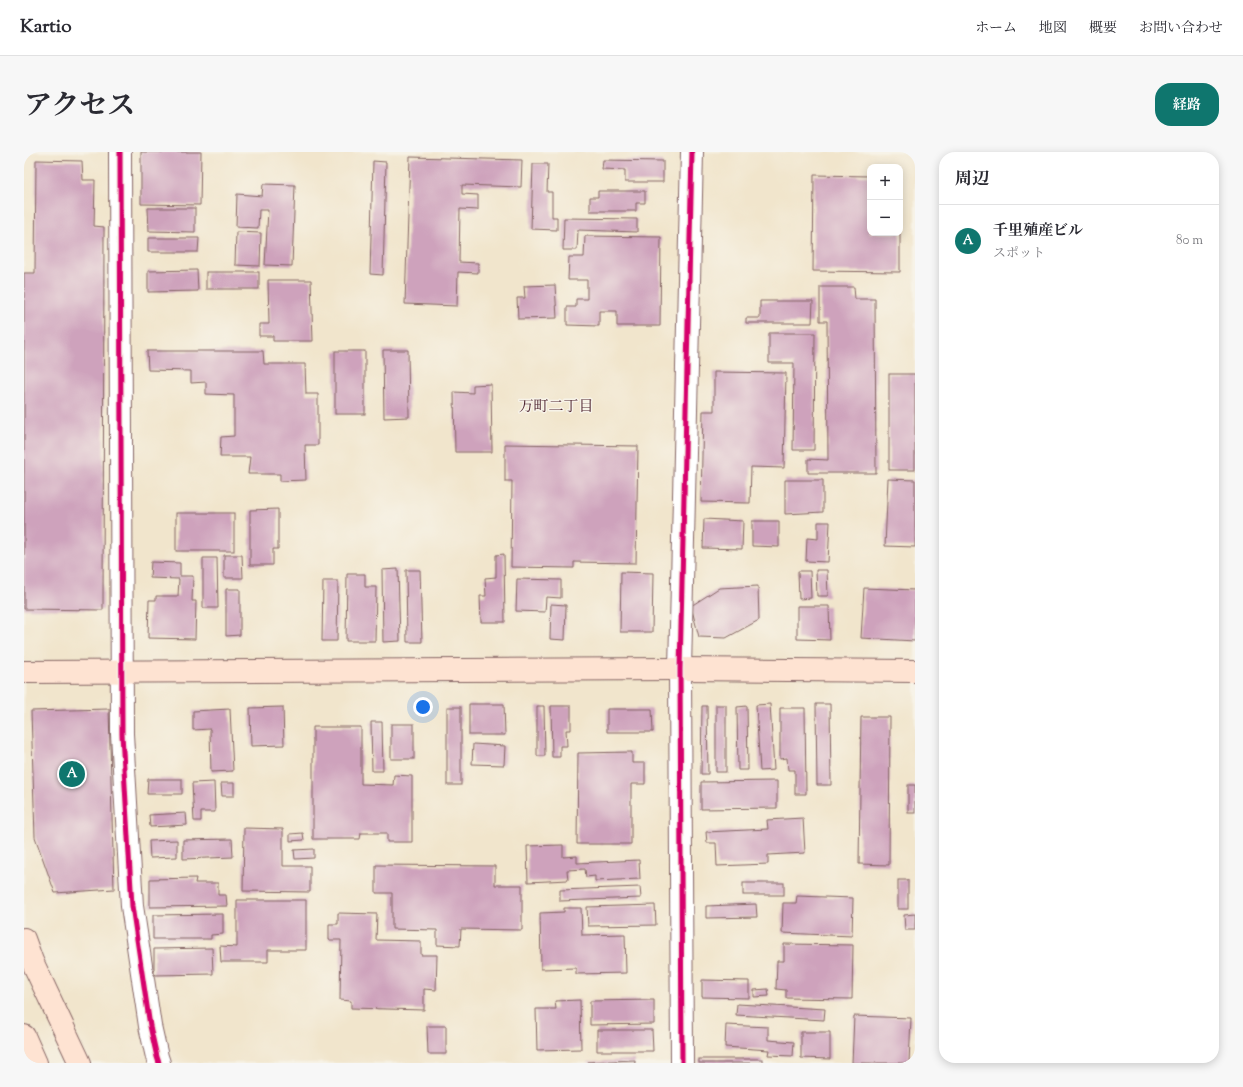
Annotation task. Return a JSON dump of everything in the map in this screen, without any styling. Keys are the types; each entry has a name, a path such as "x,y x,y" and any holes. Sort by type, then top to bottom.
{"street":[{"path":"120,152 122,734 132,906 150,1026 159,1063"},
{"path":"682,1063 680,669 692,152"},
{"path":"24,672 680,669 915,671"},
{"path":"24,939 32,961 80,1063"},
{"path":"24,1036 36,1063"}],"building":[{"path":"141,152 201,152 200,205 141,204"},
{"path":"410,157 522,160 521,187 462,185 462,194 478,195 478,210 460,209 459,262 478,263 478,273 458,272 457,306 405,304"},
{"path":"36,160 82,161 83,180 95,180 94,226 104,227 103,610 24,609 24,273 35,273"},
{"path":"603,160 663,161 663,182 625,182 625,170 602,169"},
{"path":"373,161 386,162 383,275 370,274"},
{"path":"533,164 548,164 547,192 552,192 552,217 557,217 557,230 531,229"},
{"path":"814,175 867,176 867,236 900,236 900,272 813,271"},
{"path":"263,184 295,185 292,266 265,265 268,210 259,210 258,228 236,227 237,194 262,196"},
{"path":"598,191 645,191 645,203 636,203 636,211 590,211 590,197 598,197"},
{"path":"148,208 195,208 195,232 149,231"},
{"path":"564,218 637,219 637,232 578,230 577,250 563,250"},
{"path":"236,232 261,233 260,266 235,265"},
{"path":"585,236 661,237 660,326 617,326 617,311 599,311 599,326 567,325 567,307 576,307 576,299 587,299 587,280 568,280 569,257 584,257"},
{"path":"148,238 199,238 198,252 148,252"},
{"path":"197,270 198,291 148,292 148,271"},
{"path":"206,272 259,272 259,289 206,289"},
{"path":"268,280 311,280 313,341 273,341 273,336 259,336 259,324 269,324"},
{"path":"555,285 557,318 518,319 517,298 525,298 524,286"},
{"path":"820,287 854,287 855,299 875,299 876,473 808,473 808,459 828,460 827,321 820,321"},
{"path":"760,301 813,301 812,323 746,323 746,318 760,318"},
{"path":"769,333 815,333 814,450 793,450 794,363 769,363"},
{"path":"383,350 408,350 409,417 384,418"},
{"path":"147,351 263,351 264,364 305,364 306,394 318,394 318,445 305,445 306,480 280,481 280,474 248,474 250,457 220,457 221,437 234,436 234,395 206,394 206,382 191,383 191,371 148,370"},
{"path":"335,351 365,351 365,414 335,414"},
{"path":"714,372 786,373 784,468 751,467 750,503 701,502 703,411 714,411"},
{"path":"889,374 915,374 915,470 889,470"},
{"path":"491,384 492,452 455,452 454,392 473,393 473,385"},
{"path":"505,444 638,446 636,563 574,562 574,568 511,567 512,481 505,481"},
{"path":"888,479 915,480 915,547 885,546"},
{"path":"785,480 823,480 823,512 785,514"},
{"path":"278,509 278,549 273,549 273,565 250,565 250,510"},
{"path":"176,513 234,513 234,551 176,551"},
{"path":"704,519 743,521 742,549 703,548"},
{"path":"752,521 779,521 779,547 752,546"},
{"path":"818,522 830,522 828,562 806,561 807,538 818,539"},
{"path":"504,554 505,622 481,622 480,596 486,596 485,578 496,577 496,555"},
{"path":"224,555 242,555 243,578 224,578"},
{"path":"203,558 217,558 218,608 203,608"},
{"path":"151,562 180,563 180,576 193,576 192,601 196,601 195,639 148,638 149,600 156,600 156,596 178,596 179,579 150,578"},
{"path":"398,569 400,641 383,642 382,570"},
{"path":"406,570 420,570 422,642 407,642"},
{"path":"816,570 827,570 828,596 817,596"},
{"path":"798,571 810,571 811,598 799,599"},
{"path":"621,572 653,573 652,632 620,632"},
{"path":"347,574 365,574 365,587 376,587 375,641 346,641"},
{"path":"517,579 561,580 561,598 546,597 545,612 516,611"},
{"path":"323,581 338,581 337,641 322,641"},
{"path":"758,586 759,620 726,638 699,637 691,606 719,588"},
{"path":"864,588 915,590 915,641 861,638"},
{"path":"226,589 240,589 240,635 226,636"},
{"path":"551,604 566,605 565,640 550,639"},
{"path":"797,606 829,606 830,640 797,639"},
{"path":"469,704 504,704 505,735 469,735"},
{"path":"770,704 774,770 760,771 756,705"},
{"path":"816,704 830,704 831,785 817,785"},
{"path":"716,705 726,705 726,772 716,772"},
{"path":"537,706 544,706 545,756 537,756"},
{"path":"551,706 571,706 571,730 566,730 567,746 560,746 560,757 552,757"},
{"path":"702,706 707,706 708,774 701,774"},
{"path":"747,706 748,770 738,770 737,707"},
{"path":"283,707 284,745 251,746 250,708"},
{"path":"447,707 461,707 461,785 447,785"},
{"path":"780,708 805,708 806,794 795,794 795,770 788,770 787,758 780,759"},
{"path":"109,709 114,889 55,893 35,837 31,711"},
{"path":"230,709 233,771 211,772 210,729 193,730 193,711"},
{"path":"607,709 652,709 653,732 607,732"},
{"path":"861,717 890,717 889,865 859,864"},
{"path":"371,722 382,722 383,771 372,771"},
{"path":"391,724 414,724 414,759 391,759"},
{"path":"313,727 361,727 361,784 393,785 394,775 412,776 412,842 387,842 387,833 361,833 360,839 313,839"},
{"path":"473,744 505,746 504,765 472,764"},
{"path":"632,752 632,763 645,763 645,784 631,784 631,844 577,844 578,753"},
{"path":"148,779 182,779 182,794 147,794"},
{"path":"777,781 777,808 701,809 701,782"},
{"path":"214,782 215,812 201,812 201,821 194,821 192,783"},
{"path":"221,783 234,783 234,796 222,796"},
{"path":"908,785 915,785 915,813 908,813"},
{"path":"186,813 187,825 150,827 149,815"},
{"path":"803,818 805,853 768,855 768,864 717,866 716,843 707,843 706,832 768,829 767,820"},
{"path":"244,828 283,829 283,866 310,866 310,892 243,891"},
{"path":"303,833 304,840 290,841 290,834"},
{"path":"232,839 233,857 183,859 183,840"},
{"path":"177,840 177,857 150,858 149,841"},
{"path":"563,845 563,857 577,856 577,863 639,860 640,879 595,881 595,876 586,877 585,869 567,870 568,880 528,882 527,846"},
{"path":"314,849 314,858 295,859 294,850"},
{"path":"376,865 495,866 495,885 522,885 522,930 461,929 460,946 437,945 437,930 392,929 392,893 376,893"},
{"path":"196,878 195,883 218,883 218,895 226,895 227,906 150,907 150,879"},
{"path":"898,880 908,880 908,909 898,909"},
{"path":"743,883 784,883 784,895 743,895"},
{"path":"640,887 641,898 560,901 560,890"},
{"path":"797,896 853,898 852,936 782,933 783,903 796,903"},
{"path":"237,900 306,900 306,950 268,950 268,962 221,962 220,946 237,947"},
{"path":"756,904 757,917 706,918 706,906"},
{"path":"655,905 656,925 588,926 587,907"},
{"path":"564,908 581,908 582,935 625,934 626,973 576,974 576,968 541,969 540,913 564,912"},
{"path":"338,913 377,914 376,940 421,941 421,955 437,955 436,990 424,989 424,1010 351,1008 351,1001 340,1000 341,940 329,940 329,924 338,924"},
{"path":"223,914 223,934 211,935 211,939 153,939 153,915"},
{"path":"915,914 915,930 905,930 904,915"},
{"path":"784,944 853,945 852,999 786,998 786,990 776,989 777,961 784,961"},
{"path":"212,948 213,974 154,975 154,949"},
{"path":"702,980 749,981 749,998 702,997"},
{"path":"768,989 769,996 754,997 754,990"},
{"path":"580,1000 581,1049 537,1050 536,1009 556,1009 555,1001"},
{"path":"654,1000 654,1024 590,1025 590,1001"},
{"path":"737,1004 825,1009 824,1020 736,1015"},
{"path":"854,1016 911,1018 909,1063 852,1063"},
{"path":"726,1025 768,1027 768,1040 794,1042 793,1056 768,1055 769,1050 725,1047"},
{"path":"427,1026 446,1026 446,1054 428,1054"},
{"path":"597,1030 652,1030 653,1051 597,1051"},
{"path":"801,1032 830,1032 830,1059 801,1058"},
{"path":"699,1059 762,1059 762,1063 699,1063"},
{"path":"635,1060 635,1063 588,1063 588,1062"}],"cycle path":[{"path":"120,152 122,734 132,906 150,1026 159,1063"},
{"path":"682,1063 680,669 692,152"}],"place":[{"name":"千里殖産ビル","path":"72,774"}],"district":[{"name":"万町二丁目","path":"556,407"}]}
